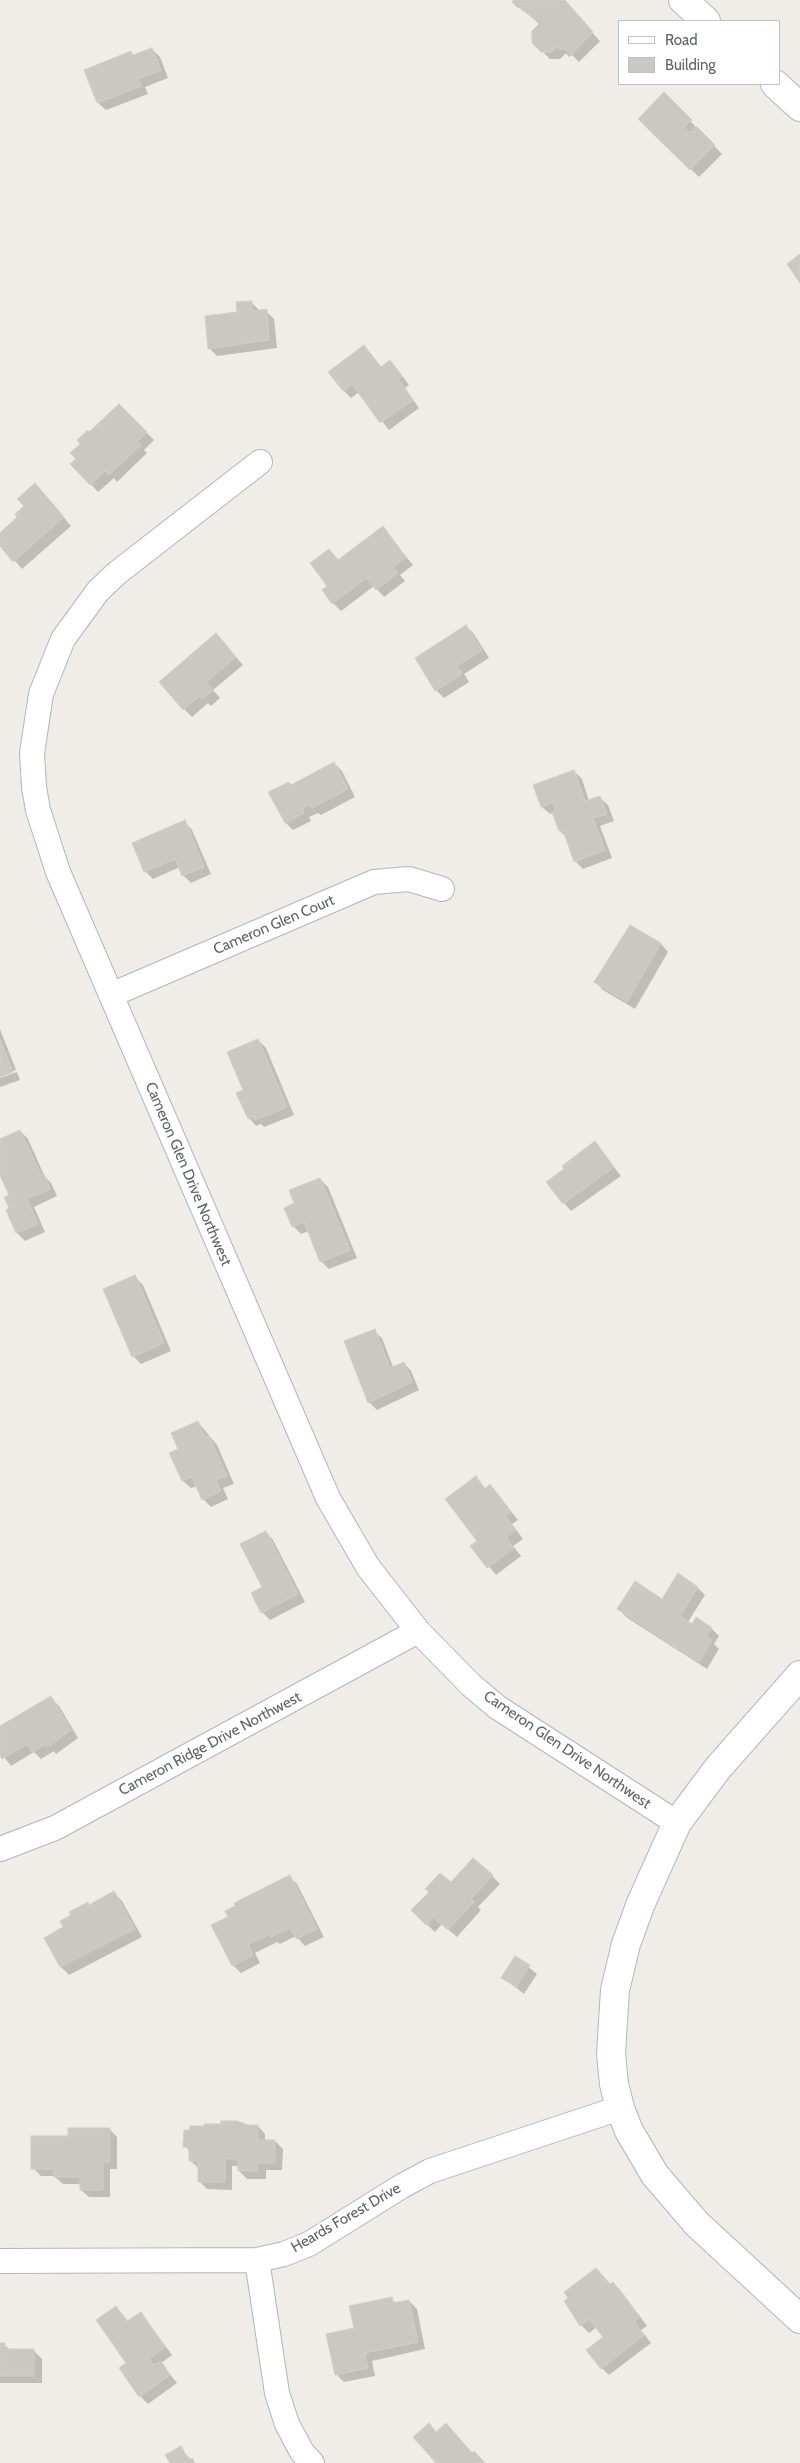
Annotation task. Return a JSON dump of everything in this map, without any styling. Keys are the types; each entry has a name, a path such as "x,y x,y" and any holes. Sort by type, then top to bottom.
{"street":[{"path":"683,0 705,20"},
{"path":"776,85 800,107"},
{"name":"Cameron Glen Drive Northwest","path":"260,462 117,573 98,591 63,639 41,694 32,753 34,787 38,810 58,872 328,1498 368,1567 418,1631 497,1707 677,1823"},
{"name":"Cameron Glen Court","path":"111,995 374,882 408,879 442,889"},
{"name":"Cameron Ridge Drive Northwest","path":"0,1849 55,1828 418,1631"},
{"path":"800,1675 718,1768 677,1823 641,1903 626,1944 614,1990 610,2054 614,2084 620,2108 641,2153 671,2196 697,2224 800,2319"},
{"name":"Heards Forest Drive","path":"0,2261 257,2260 284,2254 309,2244 402,2186 430,2171 620,2108"},
{"path":"257,2260 276,2393 287,2424 302,2452 312,2463"}],"building":[{"path":"514,0 565,0 593,32 571,55 563,48 561,50 557,47 552,52 541,52 532,43 532,31 539,24 521,7 518,8 512,2"},
{"path":"152,48 161,70 138,79 141,86 97,103 84,70 131,51 133,55"},
{"path":"664,92 692,120 684,127 690,133 696,126 715,145 690,170 638,119"},
{"path":"800,254 800,283 787,264"},
{"path":"252,301 252,311 267,309 269,340 208,349 205,316 237,312 236,302"},
{"path":"364,345 381,367 390,360 402,376 398,379 413,400 380,423 352,384 343,391 328,372"},
{"path":"119,404 147,432 137,442 141,445 109,475 105,471 90,485 70,464 76,459 70,453 80,444 77,440 88,430 89,432"},
{"path":"35,483 64,517 13,562 0,546 0,533 17,517 15,514 24,506 17,499"},
{"path":"383,526 406,557 393,567 398,573 376,590 366,578 332,604 322,590 327,586 310,563 329,549 338,560"},
{"path":"466,625 482,650 457,666 462,674 435,691 415,658"},
{"path":"216,633 236,657 206,682 213,690 202,699 199,696 183,710 159,682"},
{"path":"334,762 348,789 312,808 310,805 302,809 304,813 285,823 268,792 289,782 291,785"},
{"path":"574,770 585,801 600,796 607,814 593,818 605,850 574,862 563,830 559,831 552,812 556,811 553,803 541,807 533,785"},
{"path":"185,820 204,867 182,876 175,859 144,872 132,843"},
{"path":"630,925 661,943 627,1002 594,982"},
{"path":"0,1039 13,1072 0,1077"},
{"path":"258,1039 287,1107 255,1120 254,1116 248,1119 236,1093 243,1090 227,1052"},
{"path":"20,1130 41,1175 44,1174 50,1189 27,1199 38,1224 16,1233 6,1210 9,1208 4,1197 9,1195 0,1175 0,1139"},
{"path":"595,1141 614,1167 563,1204 546,1182 564,1169 562,1166"},
{"path":"320,1178 350,1250 320,1262 304,1222 292,1227 284,1208 294,1203 289,1190"},
{"path":"135,1275 164,1343 132,1357 103,1289"},
{"path":"375,1329 390,1368 404,1362 412,1382 368,1403 344,1341"},
{"path":"198,1421 205,1437 209,1436 227,1476 216,1480 221,1491 202,1500 192,1477 182,1481 169,1453 178,1449 171,1433"},
{"path":"476,1476 485,1489 490,1484 511,1512 505,1516 516,1530 506,1538 514,1548 487,1568 470,1546 477,1541 445,1499"},
{"path":"266,1531 298,1594 261,1613 251,1593 262,1587 240,1544"},
{"path":"678,1573 698,1587 680,1616 692,1624 696,1617 712,1628 706,1637 712,1640 699,1662 617,1609 635,1581 662,1599"},
{"path":"51,1696 71,1730 48,1747 46,1744 32,1752 27,1744 2,1759 0,1755 0,1726"},
{"path":"473,1858 493,1875 471,1899 474,1902 448,1930 433,1917 426,1925 411,1910 429,1892 425,1889 440,1873 451,1882"},
{"path":"290,1875 317,1929 296,1939 290,1928 271,1937 269,1934 248,1945 253,1955 232,1966 211,1925 228,1917 225,1911 235,1906 234,1903"},
{"path":"114,1891 135,1929 60,1967 44,1938 63,1927 60,1921 71,1915 69,1912 88,1902 89,1905"},
{"path":"515,1956 530,1965 516,1987 501,1978"},
{"path":"221,2121 237,2121 248,2125 258,2125 258,2140 275,2140 275,2163 258,2163 258,2171 238,2171 238,2159 225,2159 225,2182 198,2182 198,2161 189,2161 189,2147 183,2147 184,2130 190,2130 190,2126 221,2124"},
{"path":"68,2128 110,2128 110,2162 103,2162 103,2190 80,2190 80,2177 54,2177 54,2169 31,2169 31,2136 68,2136"},
{"path":"596,2268 610,2284 613,2282 640,2317 634,2322 644,2335 601,2369 586,2350 603,2337 589,2319 580,2326 564,2301 568,2298 564,2292"},
{"path":"392,2297 393,2303 409,2300 418,2342 365,2353 368,2368 335,2375 326,2334 354,2328 349,2306"},
{"path":"116,2306 127,2321 141,2312 165,2347 149,2359 154,2365 161,2361 170,2375 139,2397 119,2368 126,2363 96,2320"},
{"path":"0,2343 5,2343 5,2349 34,2349 34,2376 0,2376"},
{"path":"429,2423 436,2432 446,2423 472,2453 474,2451 485,2463 436,2463 413,2437"},
{"path":"181,2446 189,2460 192,2458 195,2463 170,2463 165,2455"}]}
